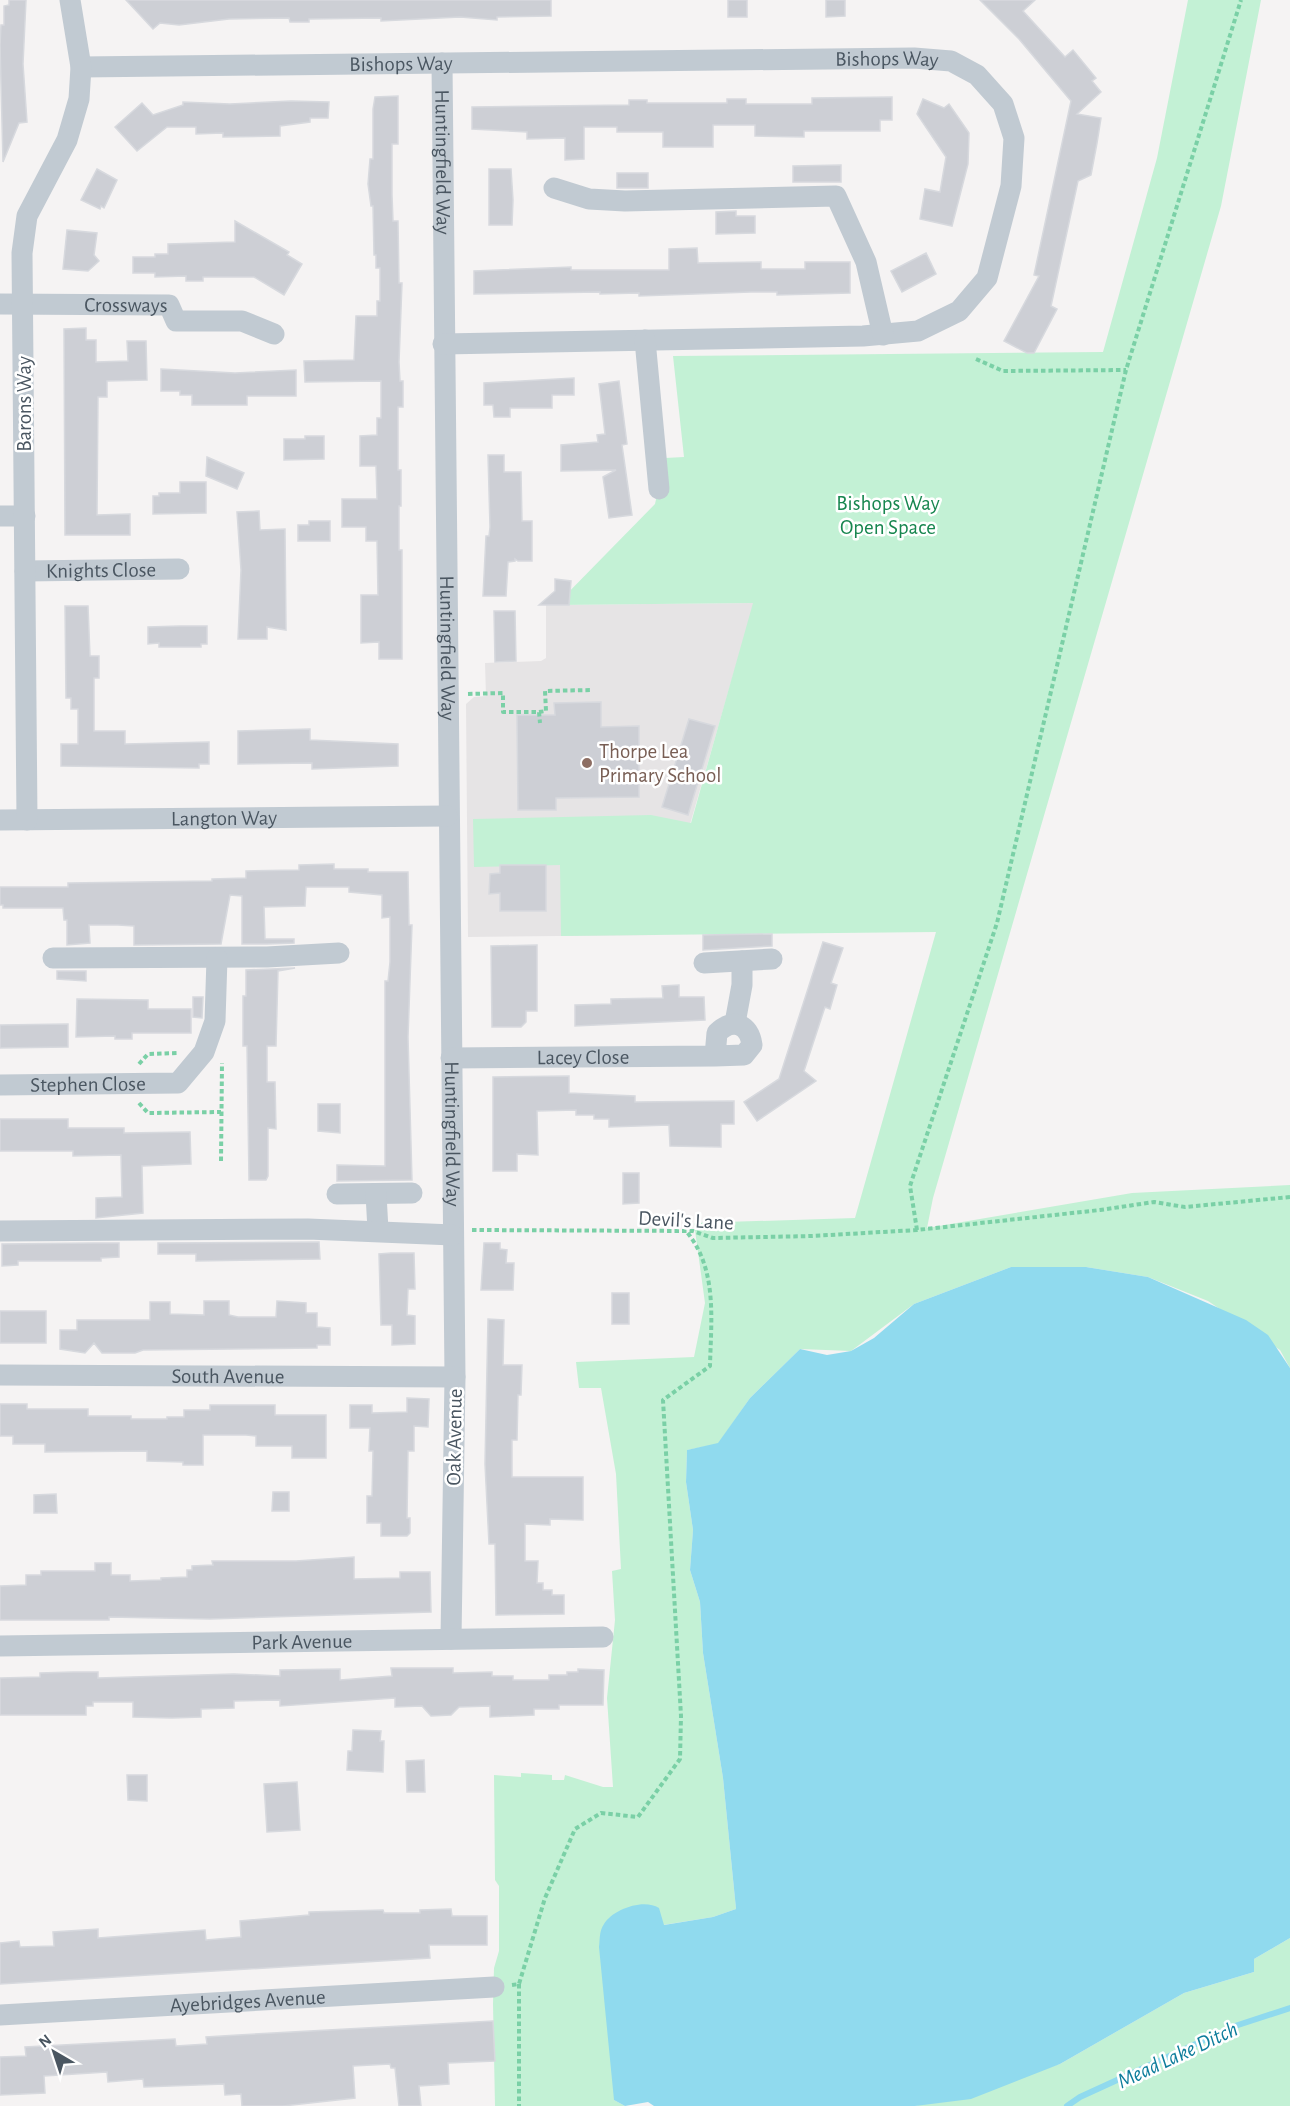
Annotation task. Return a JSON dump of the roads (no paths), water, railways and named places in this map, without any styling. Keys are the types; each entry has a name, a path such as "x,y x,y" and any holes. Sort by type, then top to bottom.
{"street":[{"name":"Barons Way","path":"27,820 22,253 27,216 42,182 67,140 79,99 81,67 70,0"},
{"name":"Bishops Way","path":"81,67 914,58 951,61 977,75 1003,104 1014,138 1011,186 987,278 959,311 918,331 883,335 443,344"},
{"name":"Huntingfield Way","path":"442,63 447,816 454,1232"},
{"path":"554,188 589,199 625,201 836,196 866,262 883,335"},
{"name":"Crossways","path":"0,304 169,305 176,321 242,321 273,334"},
{"path":"645,340 659,489"},
{"path":"0,516 25,516"},
{"name":"Knights Close","path":"25,571 179,569"},
{"name":"Langton Way","path":"0,820 447,816"},
{"path":"53,958 217,958 339,953"},
{"name":"Stephen Close","path":"0,1085 178,1083 204,1052 215,1021 217,958"},
{"path":"704,963 772,959"},
{"path":"715,1056 717,1033 725,1025 735,1023 742,985 742,961"},
{"name":"Lacey Close","path":"451,1058 744,1055 752,1045 751,1035 744,1026 735,1023"},
{"path":"337,1194 412,1193"},
{"path":"376,1194 378,1230"},
{"path":"0,1231 378,1230 454,1232"},
{"name":"Oak Avenue","path":"452,1638 454,1232"},
{"name":"South Avenue","path":"0,1375 455,1377"},
{"name":"Park Avenue","path":"0,1646 603,1637"},
{"name":"Ayebridges Avenue","path":"0,2015 494,1987"}],"water":[{"path":"1011,1267 1086,1267 1148,1277 1246,1320 1268,1335 1290,1368 1290,1938 1254,1959 1254,1972 1184,1993 1060,2064 971,2099 915,2106 654,2106 648,2102 625,2106 614,2100 599,1947 602,1927 614,1914 637,1905 653,1905 659,1908 664,1925 713,1917 736,1909 723,1778 703,1653 700,1602 690,1570 693,1530 686,1482 687,1450 718,1443 750,1398 800,1349 827,1355 851,1351 874,1338 914,1304"}],"waterway":[{"name":"Mead Lake Ditch","path":"1067,2106 1080,2097 1235,2026 1290,2008"}],"place":[{"name":"Thorpe Lea Primary School","path":"587,763"}],"park label":[{"name":"Bishops Way Open Space","path":"888,515"}]}
